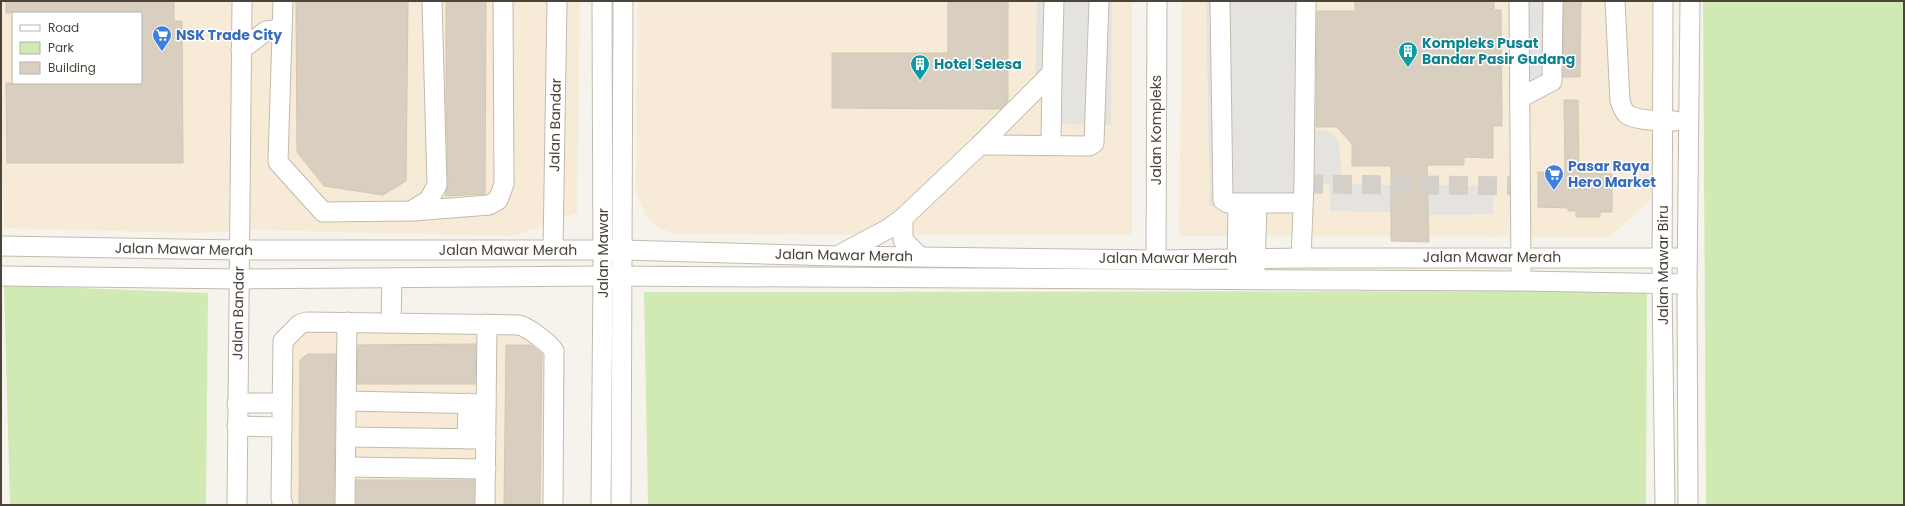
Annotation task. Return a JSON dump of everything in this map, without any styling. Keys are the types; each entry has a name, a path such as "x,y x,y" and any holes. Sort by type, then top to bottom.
{"street":[{"path":"283,1 274,30 278,162 323,212 411,211 489,205 498,200 504,184 503,1"},
{"path":"411,211 429,200 437,185 432,1"},
{"name":"Jalan Bandar","path":"553,249 557,1"},
{"name":"Jalan Mawar","path":"602,1 602,505"},
{"name":"Jalan Mawar","path":"621,505 623,1"},
{"path":"1051,146 1054,1"},
{"path":"980,146 1089,146 1094,143 1099,1"},
{"name":"Jalan Kompleks","path":"1156,260 1157,1"},
{"path":"1220,1 1222,197 1225,202 1238,203 1303,203"},
{"path":"1301,258 1306,1"},
{"path":"1519,1 1521,281"},
{"path":"1520,98 1552,81 1553,1"},
{"path":"1615,1 1620,101 1623,110 1627,115 1635,118 1689,122"},
{"name":"Jalan Mawar Biru","path":"1663,1 1664,121 1662,283 1665,505"},
{"name":"Jalan Mawar Biru","path":"1688,505 1687,258 1690,1"},
{"path":"242,10 274,30"},
{"name":"Jalan Bandar","path":"237,505 242,10"},
{"path":"241,50 274,30"},
{"path":"837,256 888,229 903,218 980,146 1052,73"},
{"path":"1238,203 1246,258 1246,280"},
{"path":"1246,258 1257,203"},
{"path":"903,218 903,240 919,256"},
{"name":"Jalan Mawar Merah","path":"1,246 239,250 553,249 837,256 1156,260 1246,258 1687,258"},
{"name":"Jalan Mawar Merah","path":"1,276 239,278 603,276 1521,281 1687,284"},
{"path":"391,323 392,278"},
{"path":"283,505 281,499 284,339 304,322 347,322 519,325 526,327 550,346 554,351 553,505"},
{"path":"346,505 346,467 353,437 353,402 347,322"},
{"path":"485,505 487,324"},
{"path":"353,402 486,404"},
{"path":"237,403 282,403"},
{"path":"467,438 468,403"},
{"path":"237,426 282,427"},
{"path":"353,437 486,439"},
{"path":"346,467 486,469"}],"shaded area":[{"path":"1,1 580,1 577,213 514,236 257,230 193,233 4,228 1,120"},
{"path":"637,1 1132,1 1132,235 676,234 657,227 646,216 636,191"},
{"path":"1037,1 1112,1 1111,125 1046,124 1046,93 1035,92"},
{"path":"1182,1 1656,1 1653,197 1610,237 1179,236"},
{"path":"1206,1 1306,1 1305,132 1324,130 1330,132 1336,137 1339,145 1342,184 1391,185 1391,212 1330,211 1330,184 1304,184 1303,203 1210,206"},
{"path":"1519,1 1553,1 1552,81 1520,98"},
{"path":"1428,185 1493,186 1493,214 1428,215"},
{"path":"301,318 523,322 555,346 558,505 279,505 280,338"}],"green space":[{"path":"1703,1 1904,1 1904,505 1706,505"},
{"path":"4,285 208,293 206,505 10,505"},
{"path":"1647,291 1646,505 648,505 644,292"}],"building":[{"name":"NSK Trade City","path":"6,1 174,1 174,21 182,21 183,163 7,163 6,83 142,84 142,12 6,13"},
{"path":"296,1 408,1 406,181 383,195 324,186 297,152"},
{"path":"446,1 486,1 485,194 445,196 448,185"},
{"name":"Hotel Selesa","path":"948,1 1008,1 1008,101 1001,109 832,108 832,53 948,53"},
{"name":"Kompleks Pusat Bandar Pasir Gudang","path":"1355,1 1494,1 1494,10 1501,10 1502,126 1493,126 1493,158 1464,157 1464,165 1427,165 1429,242 1391,241 1391,166 1352,166 1352,144 1337,127 1316,127 1317,11 1355,11"},
{"path":"1564,1 1581,1 1580,77 1563,77"},
{"path":"1564,100 1578,100 1579,173 1612,174 1612,212 1600,212 1600,217 1576,217 1576,211 1568,211 1568,208 1538,207 1538,172 1565,173"},
{"path":"476,344 475,384 357,384 358,345"},
{"path":"506,345 531,345 542,354 540,505 504,505"},
{"path":"308,354 336,354 334,505 299,505 300,360"},
{"path":"356,480 474,480 474,505 356,505"}],"tunnel":[{"path":"1304,184 1521,186"}],"place":[{"name":"NSK Trade City","path":"162,52"},
{"name":"Kompleks Pusat Bandar Pasir Gudang","path":"1408,68"},
{"name":"Hotel Selesa","path":"920,81"},
{"name":"Pasar Raya Hero Market","path":"1554,191"}]}
